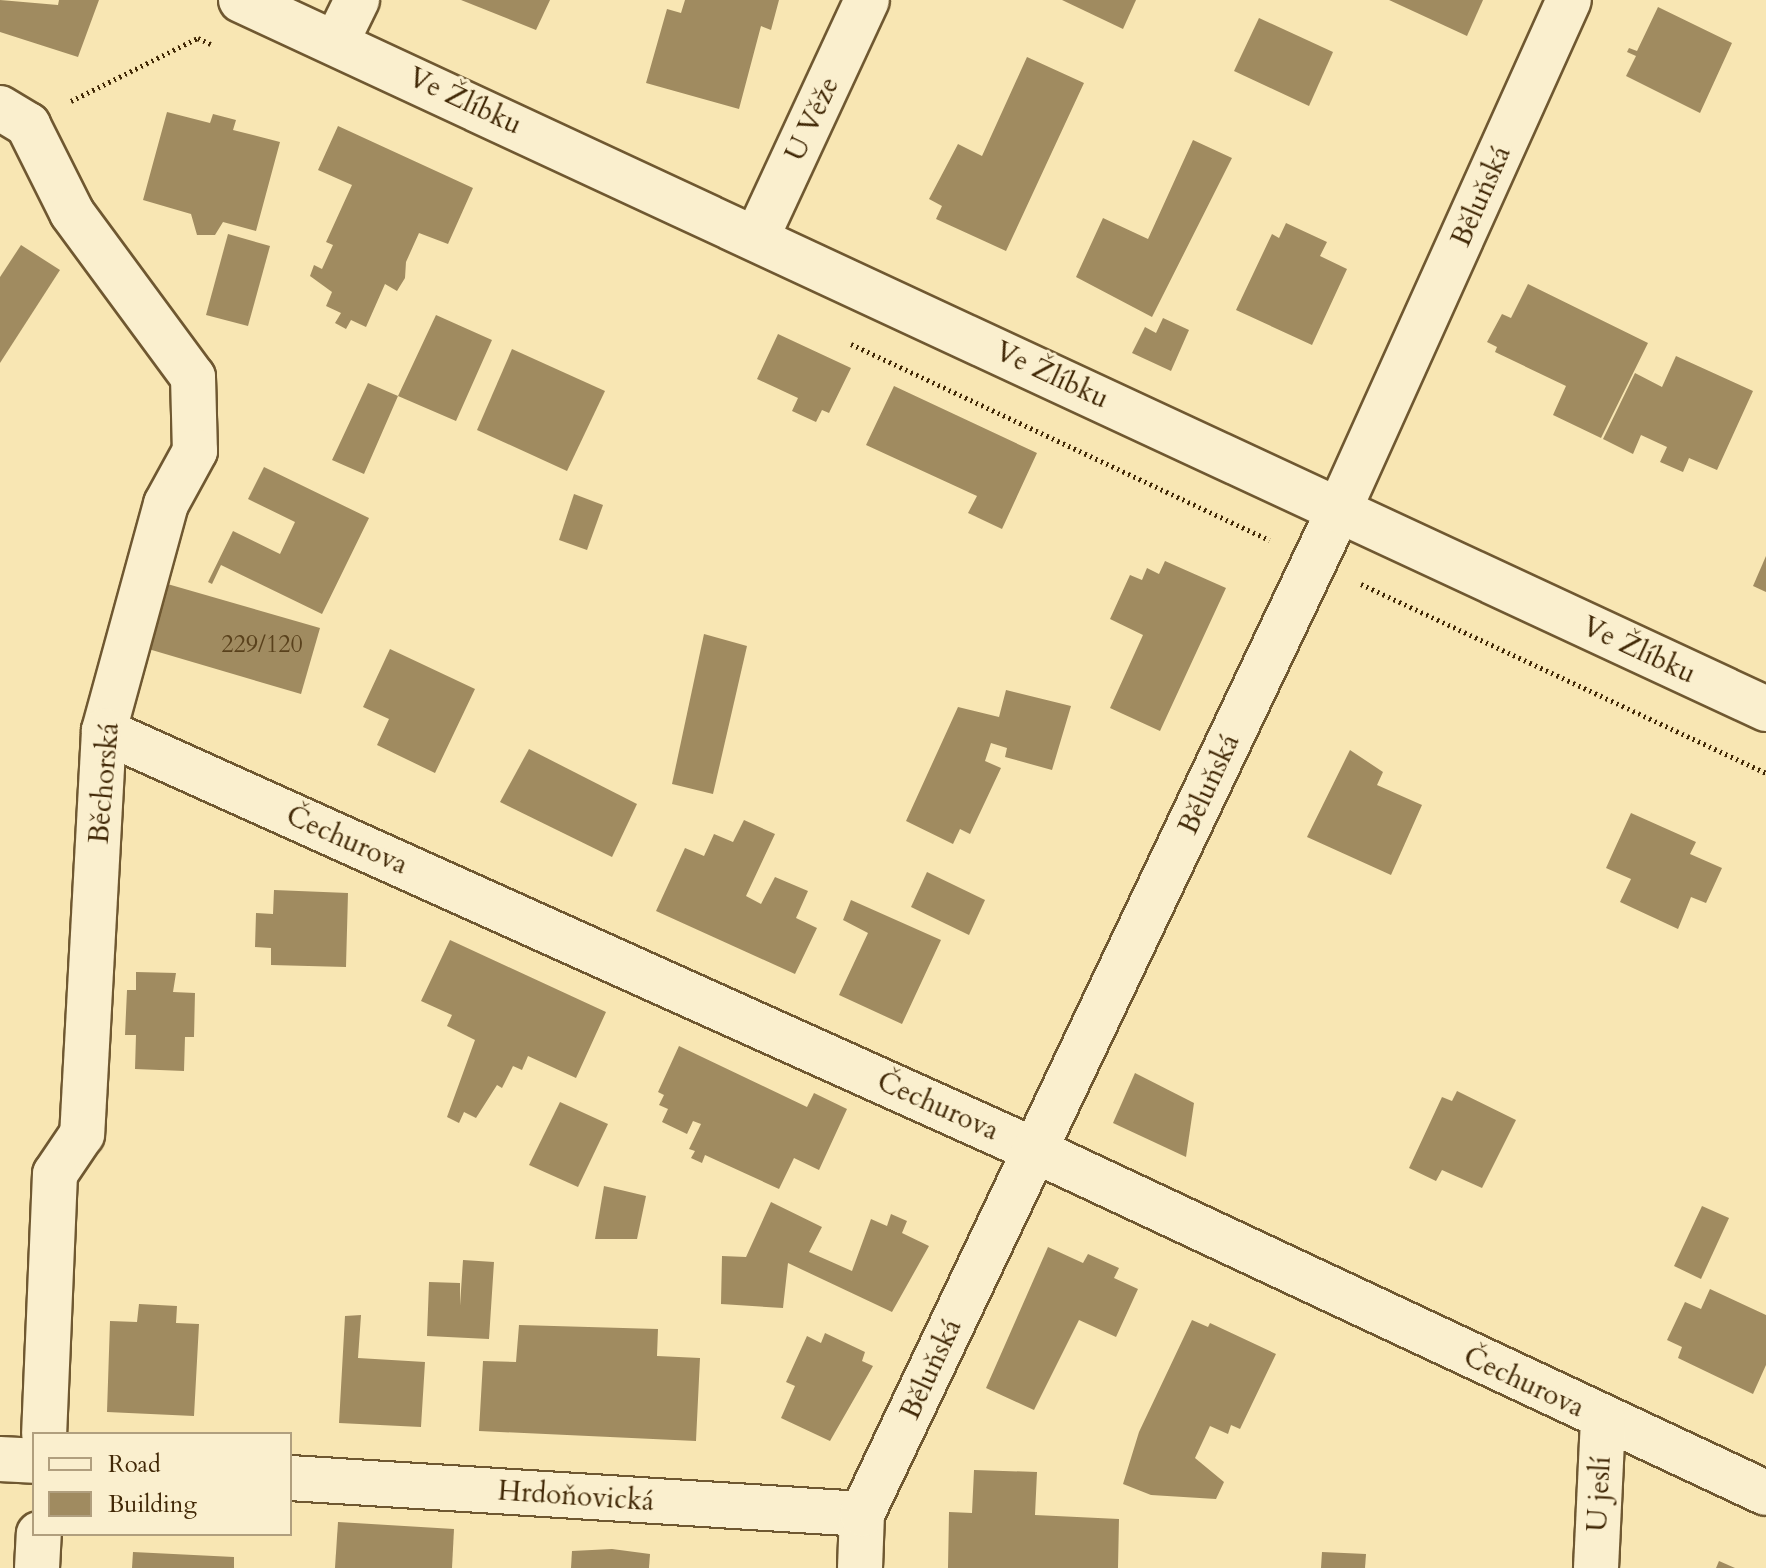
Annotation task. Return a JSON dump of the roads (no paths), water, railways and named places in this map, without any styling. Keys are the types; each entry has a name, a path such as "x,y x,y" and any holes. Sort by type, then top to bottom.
{"street":[{"name":"Ve Žlíbku","path":"241,0 337,41 1766,709"},
{"path":"337,41 357,0"},
{"name":"U Věže","path":"757,237 867,0"},
{"name":"Běluňská","path":"860,1568 862,1514 1339,510 1569,0"},
{"name":"Běchorská","path":"14,117 72,213 193,377 195,451 166,504 104,731 82,1134 55,1174 44,1432"},
{"name":"Čechurova","path":"104,731 1034,1150 1603,1420 1766,1493"},
{"name":"U jeslí","path":"1596,1568 1603,1420"},
{"path":"0,1459 32,1461"},
{"name":"Hrdoňovická","path":"292,1478 862,1514"},
{"path":"37,1568 39,1536"}]}
